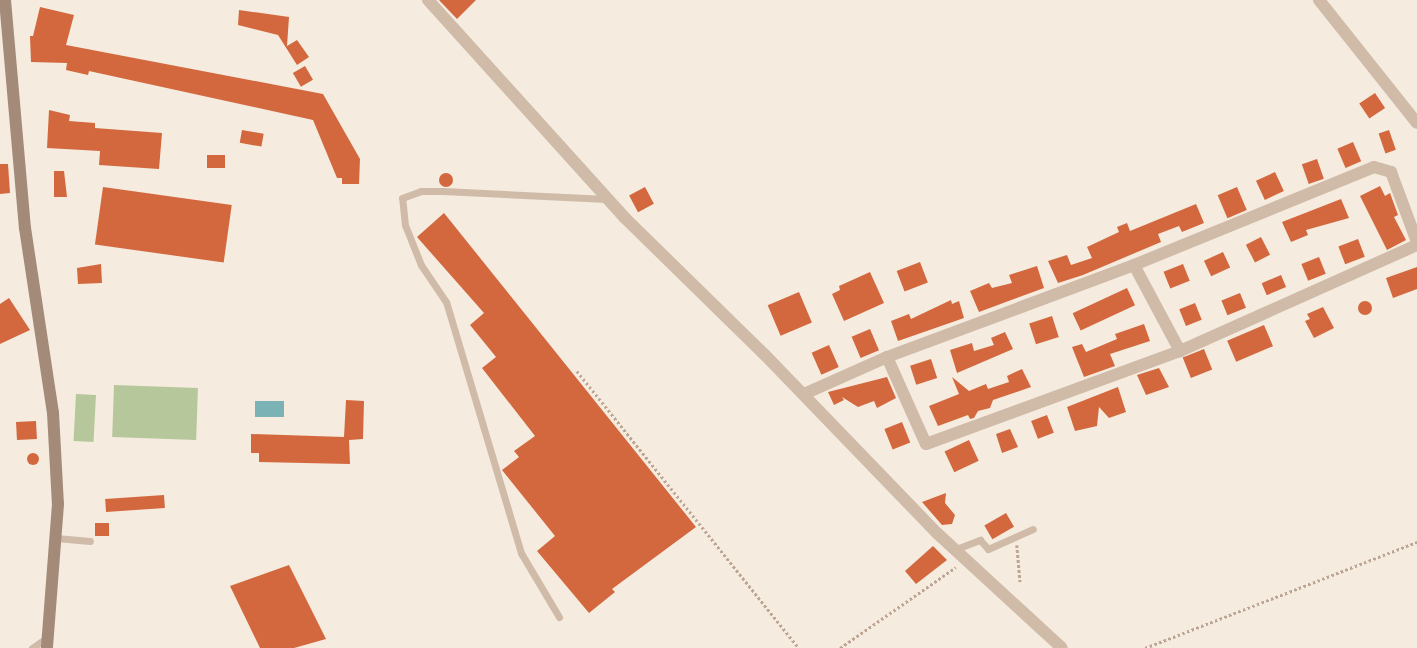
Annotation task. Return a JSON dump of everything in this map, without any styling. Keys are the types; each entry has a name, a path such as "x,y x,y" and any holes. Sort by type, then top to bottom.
{"street":[{"path":"5,0 25,228 53,413 56,538 48,642"},
{"path":"428,0 607,199 804,394 956,550 1062,648"},
{"path":"1319,0 1417,123"},
{"path":"804,394 887,357 1134,265 1374,167 1391,172 1417,243 1180,351 926,444 887,357"},
{"path":"1134,265 1180,351"}],"lane":[{"path":"559,617 521,553 446,302 421,265 405,225 402,198 421,191 443,191 607,199"},
{"path":"956,550 980,540 988,549 1033,529"},
{"path":"56,538 90,541"},
{"path":"32,648 48,642"}],"path":[{"path":"577,371 799,648"},
{"path":"1017,536 1020,582"},
{"path":"1145,648 1417,542"},
{"path":"840,648 967,560"}],"green space":[{"path":"114,385 198,388 196,440 112,437"},
{"path":"76,394 96,395 94,442 74,441"}],"water":[{"path":"255,401 284,401 284,417 255,417"}],"building":[{"path":"439,0 476,0 457,19"},
{"path":"40,7 74,15 66,45 323,94 360,159 359,184 342,184 342,178 337,178 313,120 89,71 88,75 66,70 67,63 31,62 30,36 33,36"},
{"path":"239,10 289,17 287,46 297,40 309,57 297,65 278,35 238,25"},
{"path":"305,66 313,80 301,87 293,73"},
{"path":"1375,93 1385,108 1369,119 1359,104"},
{"path":"49,110 70,115 69,121 95,123 95,128 162,133 159,169 99,165 100,151 47,148"},
{"path":"242,130 264,134 261,147 240,143"},
{"path":"1389,130 1396,150 1385,153 1379,134"},
{"path":"1353,142 1361,161 1346,168 1337,149"},
{"path":"207,155 225,155 225,168 207,168"},
{"path":"1317,159 1324,179 1309,184 1302,164"},
{"path":"0,164 8,164 10,193 0,194"},
{"path":"54,171 64,171 67,197 54,197"},
{"path":"1275,172 1284,191 1265,200 1256,181"},
{"path":"443,173 449,173 453,180 449,187 443,187 439,183 439,177"},
{"path":"1380,186 1385,196 1390,193 1398,215 1394,217 1406,240 1387,250 1360,196"},
{"path":"103,187 232,205 224,263 95,244"},
{"path":"645,187 654,204 638,212 629,195"},
{"path":"1237,187 1247,210 1227,218 1218,195"},
{"path":"1341,199 1349,218 1306,230 1308,235 1291,242 1282,222"},
{"path":"1196,204 1204,223 1182,232 1179,226 1158,234 1161,242 1083,275 1058,283 1048,261 1067,255 1071,265 1092,258 1087,247 1119,232 1117,227 1127,223 1130,231"},
{"path":"444,213 696,527 612,589 615,592 589,613 537,551 555,536 502,470 519,457 514,451 535,436 482,368 496,357 470,325 484,313 417,237"},
{"path":"1261,237 1270,255 1255,263 1246,245"},
{"path":"1358,239 1365,257 1345,264 1338,247"},
{"path":"1223,252 1230,267 1211,276 1204,261"},
{"path":"1319,257 1326,274 1308,281 1301,264"},
{"path":"920,262 928,283 905,291 897,271"},
{"path":"101,264 102,283 78,284 77,268"},
{"path":"1183,264 1190,281 1170,289 1164,272"},
{"path":"1037,266 1044,288 979,312 970,291 989,283 992,288 1012,283 1009,275"},
{"path":"1417,267 1417,289 1393,298 1386,278"},
{"path":"870,272 884,303 844,321 832,294 840,290 839,286"},
{"path":"1281,275 1286,287 1267,295 1262,283"},
{"path":"1127,288 1135,305 1081,331 1073,313"},
{"path":"799,292 812,322 781,336 768,305"},
{"path":"1240,293 1246,308 1227,315 1221,300"},
{"path":"9,298 30,330 0,344 0,304"},
{"path":"951,300 952,304 959,301 964,318 898,341 891,321 909,314 911,319"},
{"path":"1365,301 1370,303 1372,308 1370,313 1365,315 1360,313 1358,308 1360,303"},
{"path":"1195,303 1202,320 1186,326 1179,309"},
{"path":"1323,307 1334,328 1314,338 1305,321 1310,319 1307,314"},
{"path":"1052,316 1059,337 1036,344 1029,323"},
{"path":"1144,324 1150,341 1110,354 1115,366 1084,377 1072,347 1082,344 1086,352 1117,339 1115,334"},
{"path":"1264,325 1273,346 1236,362 1227,341"},
{"path":"870,329 879,350 861,358 852,337"},
{"path":"1005,332 1013,349 957,373 950,350 972,343 974,351 994,345 991,338"},
{"path":"829,345 839,367 821,375 812,353"},
{"path":"1204,349 1212,369 1191,378 1183,358"},
{"path":"931,359 937,378 916,385 910,366"},
{"path":"1159,368 1169,387 1146,395 1137,375"},
{"path":"1022,369 1031,387 993,400 990,408 978,411 974,418 970,419 968,415 938,426 929,406 959,394 952,377 969,391 986,384 988,389 1009,382 1007,376"},
{"path":"887,377 896,398 877,408 874,401 858,407 842,397 844,400 834,405 828,392"},
{"path":"1118,387 1126,412 1109,418 1099,407 1097,426 1075,431 1067,407"},
{"path":"346,400 364,401 363,439 349,440 350,464 259,462 259,453 251,453 251,434 344,437"},
{"path":"1047,415 1054,433 1038,439 1031,421"},
{"path":"36,421 37,439 17,440 16,422"},
{"path":"902,422 910,442 893,450 884,429"},
{"path":"1010,429 1018,447 1002,453 996,434"},
{"path":"969,440 979,461 954,472 945,451"},
{"path":"31,453 35,453 39,459 35,465 31,465 27,461 27,457"},
{"path":"946,493 945,503 955,515 952,524 942,525 922,502"},
{"path":"164,495 165,508 106,512 105,499"},
{"path":"1006,513 1014,527 992,539 984,526"},
{"path":"95,523 109,523 109,536 95,536"},
{"path":"933,546 947,560 916,584 905,571"},
{"path":"289,565 326,639 294,648 260,648 230,586"}]}
